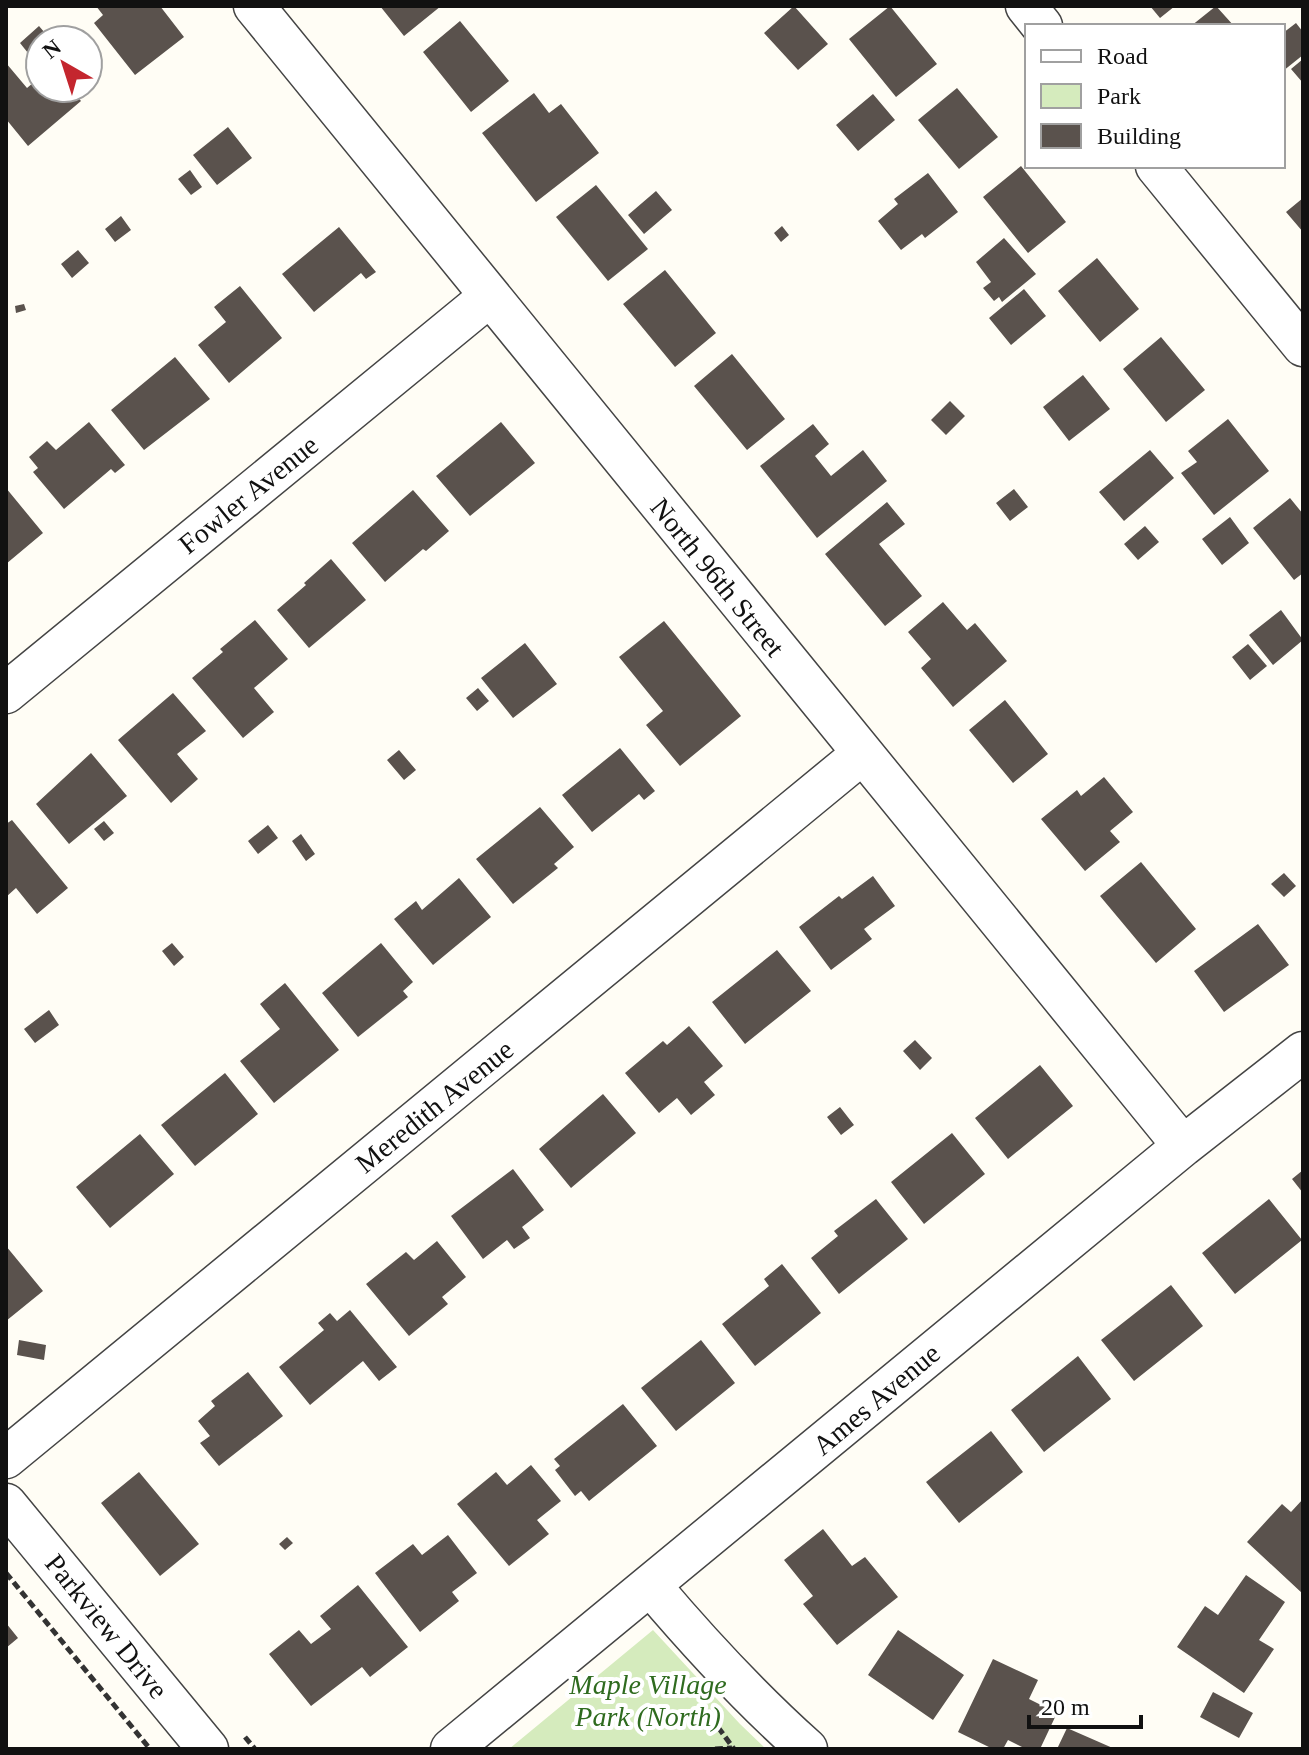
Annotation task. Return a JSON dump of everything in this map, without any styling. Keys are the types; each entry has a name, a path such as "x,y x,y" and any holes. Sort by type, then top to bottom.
{"street":[{"name":"North 96th Street","path":"254,6 1183,1146"},
{"path":"1026,6 1040,24"},
{"path":"1158,168 1303,346"},
{"name":"Fowler Avenue","path":"6,693 490,296"},
{"name":"Meredith Avenue","path":"6,1458 862,754"},
{"name":"Ames Avenue","path":"451,1749 1183,1146 1303,1052"},
{"name":"Parkview Drive","path":"6,1504 208,1749"},
{"path":"651,1586 716,1662 807,1749"}],"path":[{"path":"6,1573 150,1749"},
{"path":"715,1749 734,1749"}],"green space":[{"name":"Maple Village Park (North)","path":"653,1630 766,1749 509,1749"}],"building":[{"path":"96,6 160,6 184,37 135,75 104,36 104,24 94,23 103,15"},
{"path":"380,6 441,6 404,36"},
{"path":"794,6 828,44 798,70 764,33"},
{"path":"890,6 937,64 896,97 849,39"},
{"path":"1150,6 1175,6 1160,18"},
{"path":"1216,6 1232,24 1194,24"},
{"path":"460,21 509,81 471,112 423,52"},
{"path":"1296,23 1303,32 1303,55 1285,69 1285,31"},
{"path":"1303,59 1303,83 1291,69"},
{"path":"6,63 24,84 24,104 77,104 28,146 6,119"},
{"path":"957,88 998,137 959,169 918,120"},
{"path":"534,93 549,113 561,104 599,153 536,202 482,133"},
{"path":"873,94 895,120 858,151 836,125"},
{"path":"228,127 252,158 217,185 193,155"},
{"path":"1021,166 1066,222 1028,253 983,197"},
{"path":"190,170 202,187 191,195 178,179"},
{"path":"928,173 958,212 925,238 922,234 901,250 878,221 898,204 894,199"},
{"path":"596,185 648,249 608,281 556,217"},
{"path":"656,191 672,210 644,234 628,215"},
{"path":"1303,198 1303,232 1286,212"},
{"path":"121,216 131,230 115,242 105,229"},
{"path":"782,226 789,235 781,242 774,233"},
{"path":"339,227 376,272 366,279 361,273 314,312 282,274"},
{"path":"1004,238 1036,274 1002,302 999,297 994,301 983,288 991,282 976,262"},
{"path":"78,250 89,263 72,278 61,264"},
{"path":"1097,258 1139,309 1100,342 1058,291"},
{"path":"665,270 716,333 675,367 623,304"},
{"path":"240,286 282,338 229,383 198,345 226,322 214,307"},
{"path":"1024,289 1046,316 1011,345 989,318"},
{"path":"24,304 26,310 16,313 15,306"},
{"path":"1161,337 1205,390 1166,422 1123,369"},
{"path":"732,354 785,419 747,450 694,386"},
{"path":"175,357 210,399 144,450 111,410"},
{"path":"1083,375 1110,409 1069,441 1043,407"},
{"path":"950,401 965,416 946,435 931,420"},
{"path":"1228,419 1269,471 1214,515 1181,473 1197,462 1188,451"},
{"path":"89,422 125,465 115,473 111,469 64,509 33,472 38,468 29,457 47,441 56,450"},
{"path":"501,422 535,463 470,516 436,476"},
{"path":"813,424 829,444 815,456 831,476 863,450 887,481 817,538 760,466"},
{"path":"1150,450 1174,478 1124,521 1099,492"},
{"path":"6,488 43,533 6,564"},
{"path":"1014,489 1028,507 1010,521 996,503"},
{"path":"413,490 449,531 385,582 352,543"},
{"path":"1290,498 1303,514 1303,573 1294,580 1253,528"},
{"path":"887,502 905,524 879,544 922,596 885,626 825,554"},
{"path":"1230,517 1249,543 1222,565 1202,539"},
{"path":"1145,526 1159,542 1138,560 1124,544"},
{"path":"331,559 366,600 309,648 277,610"},
{"path":"943,602 967,630 975,623 1007,661 953,707 921,668 931,659 908,632"},
{"path":"1281,610 1303,640 1273,665 1249,635"},
{"path":"255,620 288,659 254,688 274,712 243,738 192,678"},
{"path":"664,621 741,716 680,766 646,725 663,711 619,657"},
{"path":"525,643 557,684 513,718 481,678"},
{"path":"1248,644 1267,666 1250,680 1232,657"},
{"path":"478,688 489,701 477,711 466,698"},
{"path":"173,693 206,731 177,754 198,779 171,803 118,740"},
{"path":"1005,700 1048,754 1013,783 969,730"},
{"path":"620,748 655,791 644,800 639,794 592,832 562,795"},
{"path":"399,750 416,770 404,780 387,760"},
{"path":"91,753 127,796 69,844 36,804"},
{"path":"1104,777 1133,812 1110,831 1120,842 1085,871 1041,819 1077,790 1081,796"},
{"path":"540,807 574,847 554,864 558,868 513,904 476,859"},
{"path":"12,820 68,888 37,914 16,888 6,897 6,824"},
{"path":"104,821 114,833 104,841 94,829"},
{"path":"268,825 278,838 258,854 248,841"},
{"path":"301,834 315,854 306,861 292,841"},
{"path":"1141,862 1196,929 1156,963 1100,896"},
{"path":"1284,873 1296,886 1284,897 1271,884"},
{"path":"873,876 895,906 864,929 872,939 831,970 799,927 839,896 842,899"},
{"path":"459,878 491,917 433,965 394,919 416,901 422,910"},
{"path":"1258,924 1289,965 1224,1012 1194,971"},
{"path":"172,943 184,957 174,966 162,951"},
{"path":"381,943 413,982 403,991 408,997 358,1037 322,993"},
{"path":"777,950 811,991 745,1044 712,1002"},
{"path":"285,983 339,1050 274,1103 240,1061 280,1029 260,1004"},
{"path":"49,1010 59,1025 35,1043 24,1029"},
{"path":"689,1026 723,1066 704,1082 715,1095 691,1115 677,1098 659,1113 625,1073 663,1041 667,1045"},
{"path":"915,1040 932,1058 920,1070 903,1051"},
{"path":"1040,1065 1073,1106 1008,1159 975,1118"},
{"path":"225,1073 258,1114 195,1166 161,1125"},
{"path":"603,1094 636,1133 571,1188 539,1149"},
{"path":"840,1107 854,1125 841,1135 827,1117"},
{"path":"952,1133 985,1174 924,1224 891,1182"},
{"path":"140,1134 174,1174 110,1228 76,1187"},
{"path":"513,1169 544,1210 522,1227 530,1238 514,1249 507,1240 483,1259 451,1216"},
{"path":"1303,1170 1303,1193 1292,1179"},
{"path":"876,1199 908,1239 839,1294 811,1258 838,1236 834,1231"},
{"path":"1269,1199 1302,1240 1235,1294 1202,1253"},
{"path":"437,1241 466,1277 442,1297 448,1304 409,1336 366,1284 406,1252 414,1260"},
{"path":"6,1246 43,1291 6,1321"},
{"path":"782,1264 821,1313 755,1366 722,1324 769,1286 764,1279"},
{"path":"1171,1285 1203,1326 1134,1381 1101,1340"},
{"path":"350,1310 397,1367 379,1381 363,1361 310,1405 279,1367 324,1330 318,1323 330,1313 337,1321"},
{"path":"19,1340 46,1345 44,1360 17,1355"},
{"path":"701,1340 735,1383 676,1431 641,1388"},
{"path":"1078,1356 1111,1399 1044,1452 1011,1410"},
{"path":"248,1372 283,1416 219,1466 200,1443 210,1436 198,1421 215,1406 211,1401"},
{"path":"623,1404 657,1446 589,1501 581,1491 575,1496 555,1470 560,1466 554,1459"},
{"path":"991,1431 1023,1472 959,1523 926,1482"},
{"path":"531,1465 561,1501 537,1520 549,1534 509,1566 457,1504 496,1472 507,1485"},
{"path":"139,1472 199,1544 160,1576 101,1503"},
{"path":"1303,1499 1303,1594 1247,1542 1282,1504 1291,1512"},
{"path":"823,1529 852,1566 865,1557 898,1597 837,1645 803,1604 813,1596 784,1560"},
{"path":"448,1535 477,1573 452,1592 459,1601 420,1632 375,1573 413,1544 422,1555"},
{"path":"287,1537 293,1543 285,1550 279,1544"},
{"path":"1246,1575 1285,1602 1259,1640 1274,1649 1244,1693 1177,1647 1205,1606 1218,1615"},
{"path":"358,1585 408,1647 370,1677 362,1667 311,1706 269,1654 299,1630 311,1644 331,1629 320,1616"},
{"path":"6,1623 18,1638 6,1648"},
{"path":"898,1630 964,1675 933,1720 868,1675"},
{"path":"993,1659 1038,1680 1029,1699 1057,1713 1040,1749 1026,1749 1008,1740 1003,1749 993,1749 958,1732"},
{"path":"1213,1692 1253,1713 1239,1738 1200,1717"},
{"path":"1067,1728 1115,1749 1057,1749"}]}
